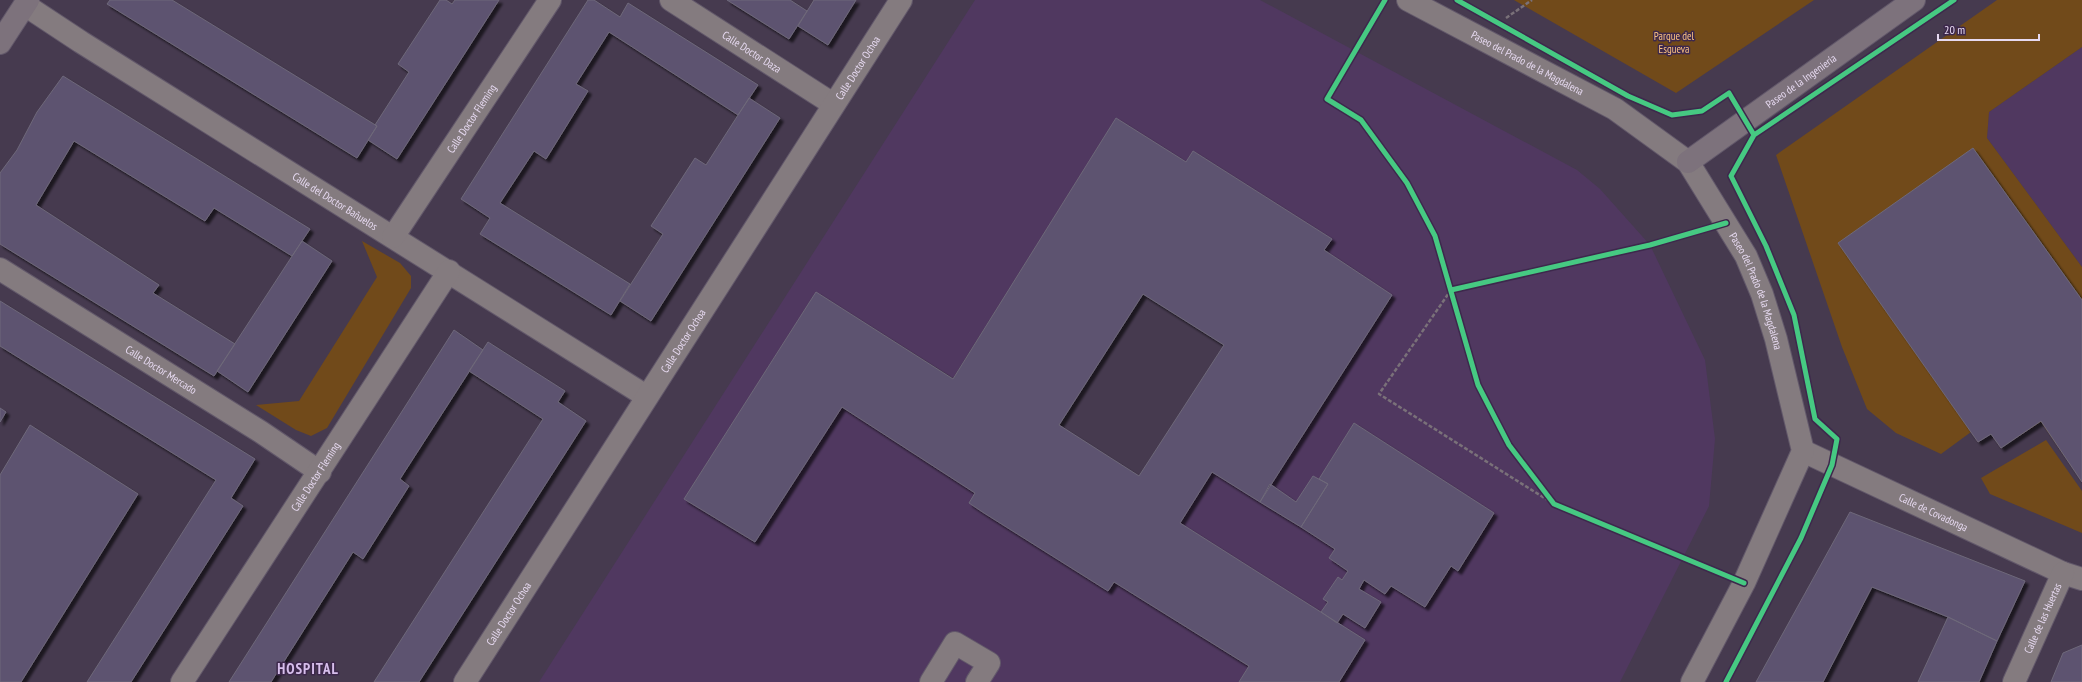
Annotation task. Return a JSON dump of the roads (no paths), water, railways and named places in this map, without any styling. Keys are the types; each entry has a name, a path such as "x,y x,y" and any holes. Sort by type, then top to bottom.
{"main road":[{"name":"Paseo de la Ingeniería","path":"1688,162 1914,0"},
{"path":"0,42 26,2"}],"street":[{"name":"Calle Doctor Fleming","path":"393,237 550,0"},
{"name":"Calle Doctor Daza","path":"671,0 833,104"},
{"name":"Calle Doctor Ochoa","path":"465,682 900,0"},
{"name":"Paseo del Prado de la Magdalena","path":"1408,0 1615,109 1688,162 1746,256 1762,294 1776,339 1803,451"},
{"name":"Calle del Doctor Bañuelos","path":"26,2 81,42 449,271 646,396"},
{"name":"Calle Doctor Mercado","path":"0,269 262,432 320,472"},
{"name":"Calle Doctor Fleming","path":"182,682 320,472 449,271"},
{"name":"Calle de Covadonga","path":"1803,451 2073,576"},
{"path":"1692,682 1744,583 1803,451"},
{"name":"Calle de las Huertas","path":"2014,682 2073,576"},
{"path":"931,682 955,643 990,663 977,682"}],"district":[{"name":"HOSPITAL","path":"308,668"}],"park label":[{"name":"Parque del Esgueva","path":"1674,42"}]}
